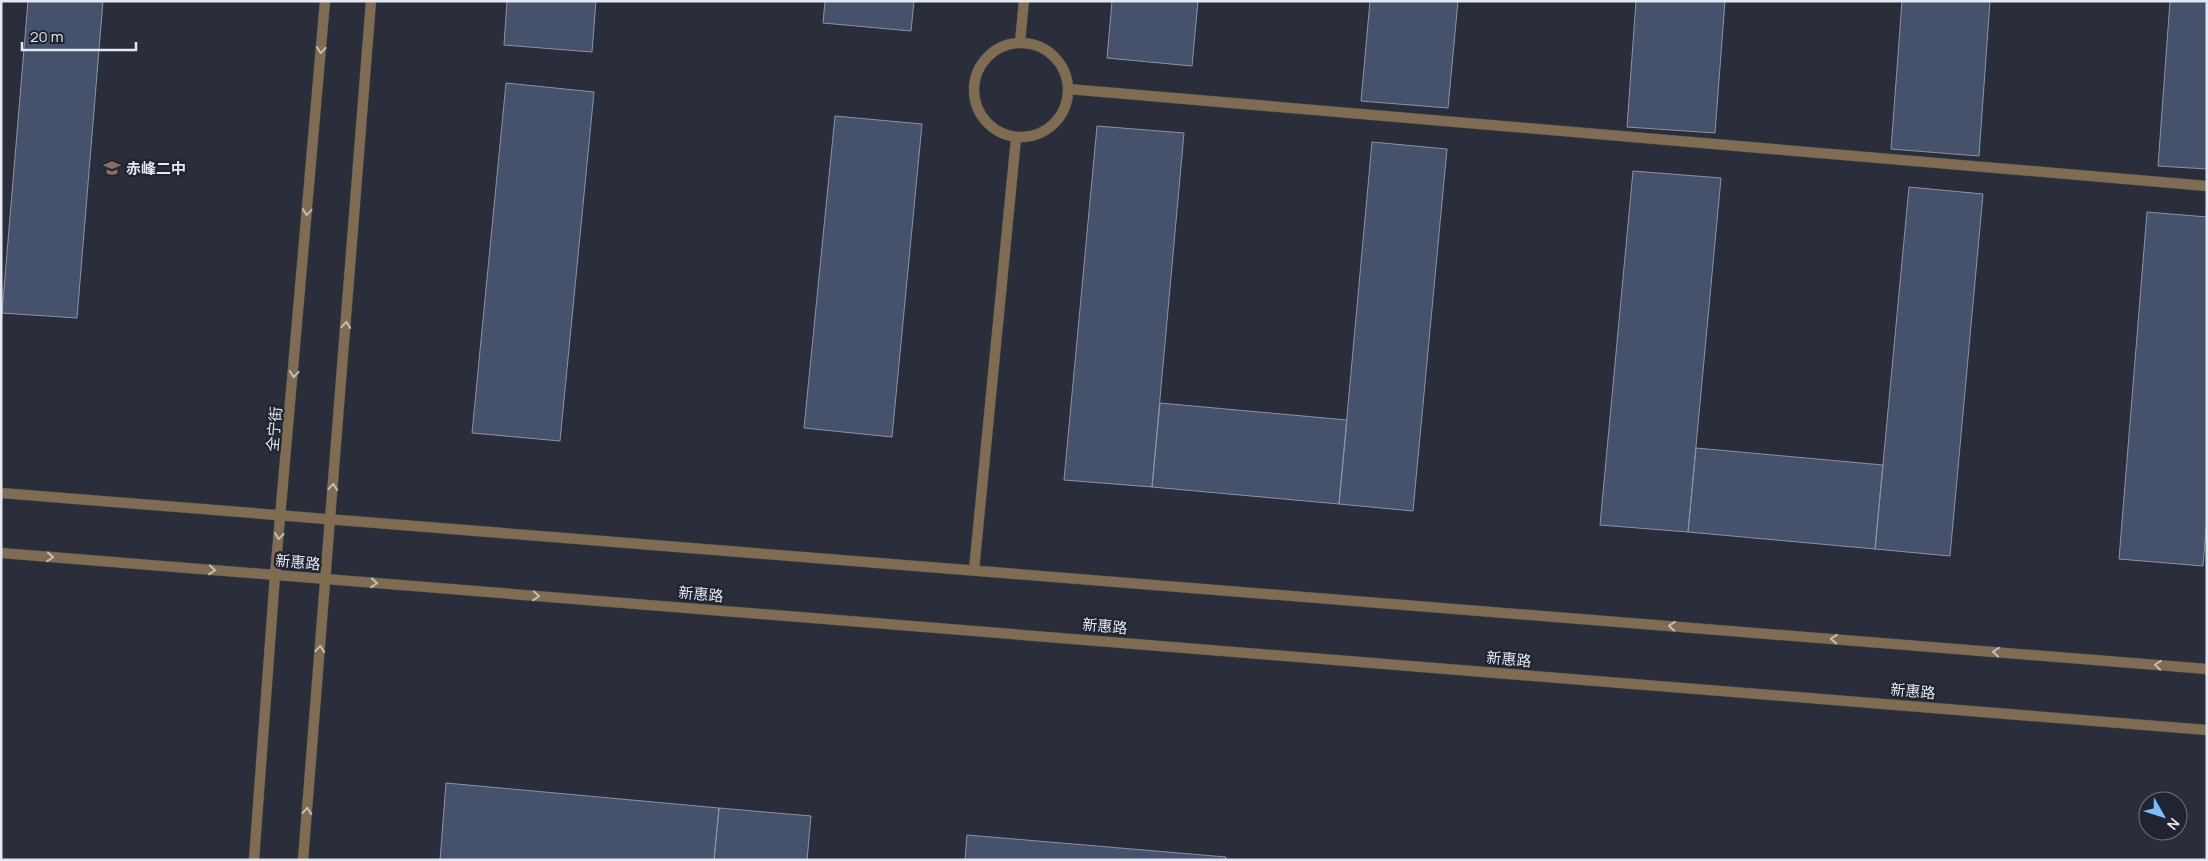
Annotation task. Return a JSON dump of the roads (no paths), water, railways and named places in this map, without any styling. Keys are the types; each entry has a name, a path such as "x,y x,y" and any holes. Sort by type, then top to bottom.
{"street":[{"name":"全宁街","path":"254,860 275,575 282,515 325,1"},
{"path":"303,860 371,1"},
{"path":"1020,42 1024,1"},
{"path":"1020,42 1038,45 1053,55 1064,68 1068,89 1067,104 1059,120 1045,131 1031,137 1016,138 1001,134 989,126 979,113 974,97 974,89 980,66 990,54 1004,46 1020,42"},
{"path":"1068,89 2207,186"},
{"path":"974,570 1016,138"},
{"path":"1,493 2207,668"},
{"name":"新惠路","path":"1,553 2207,730"}],"place":[{"name":"赤峰二中","path":"112,168"}]}
